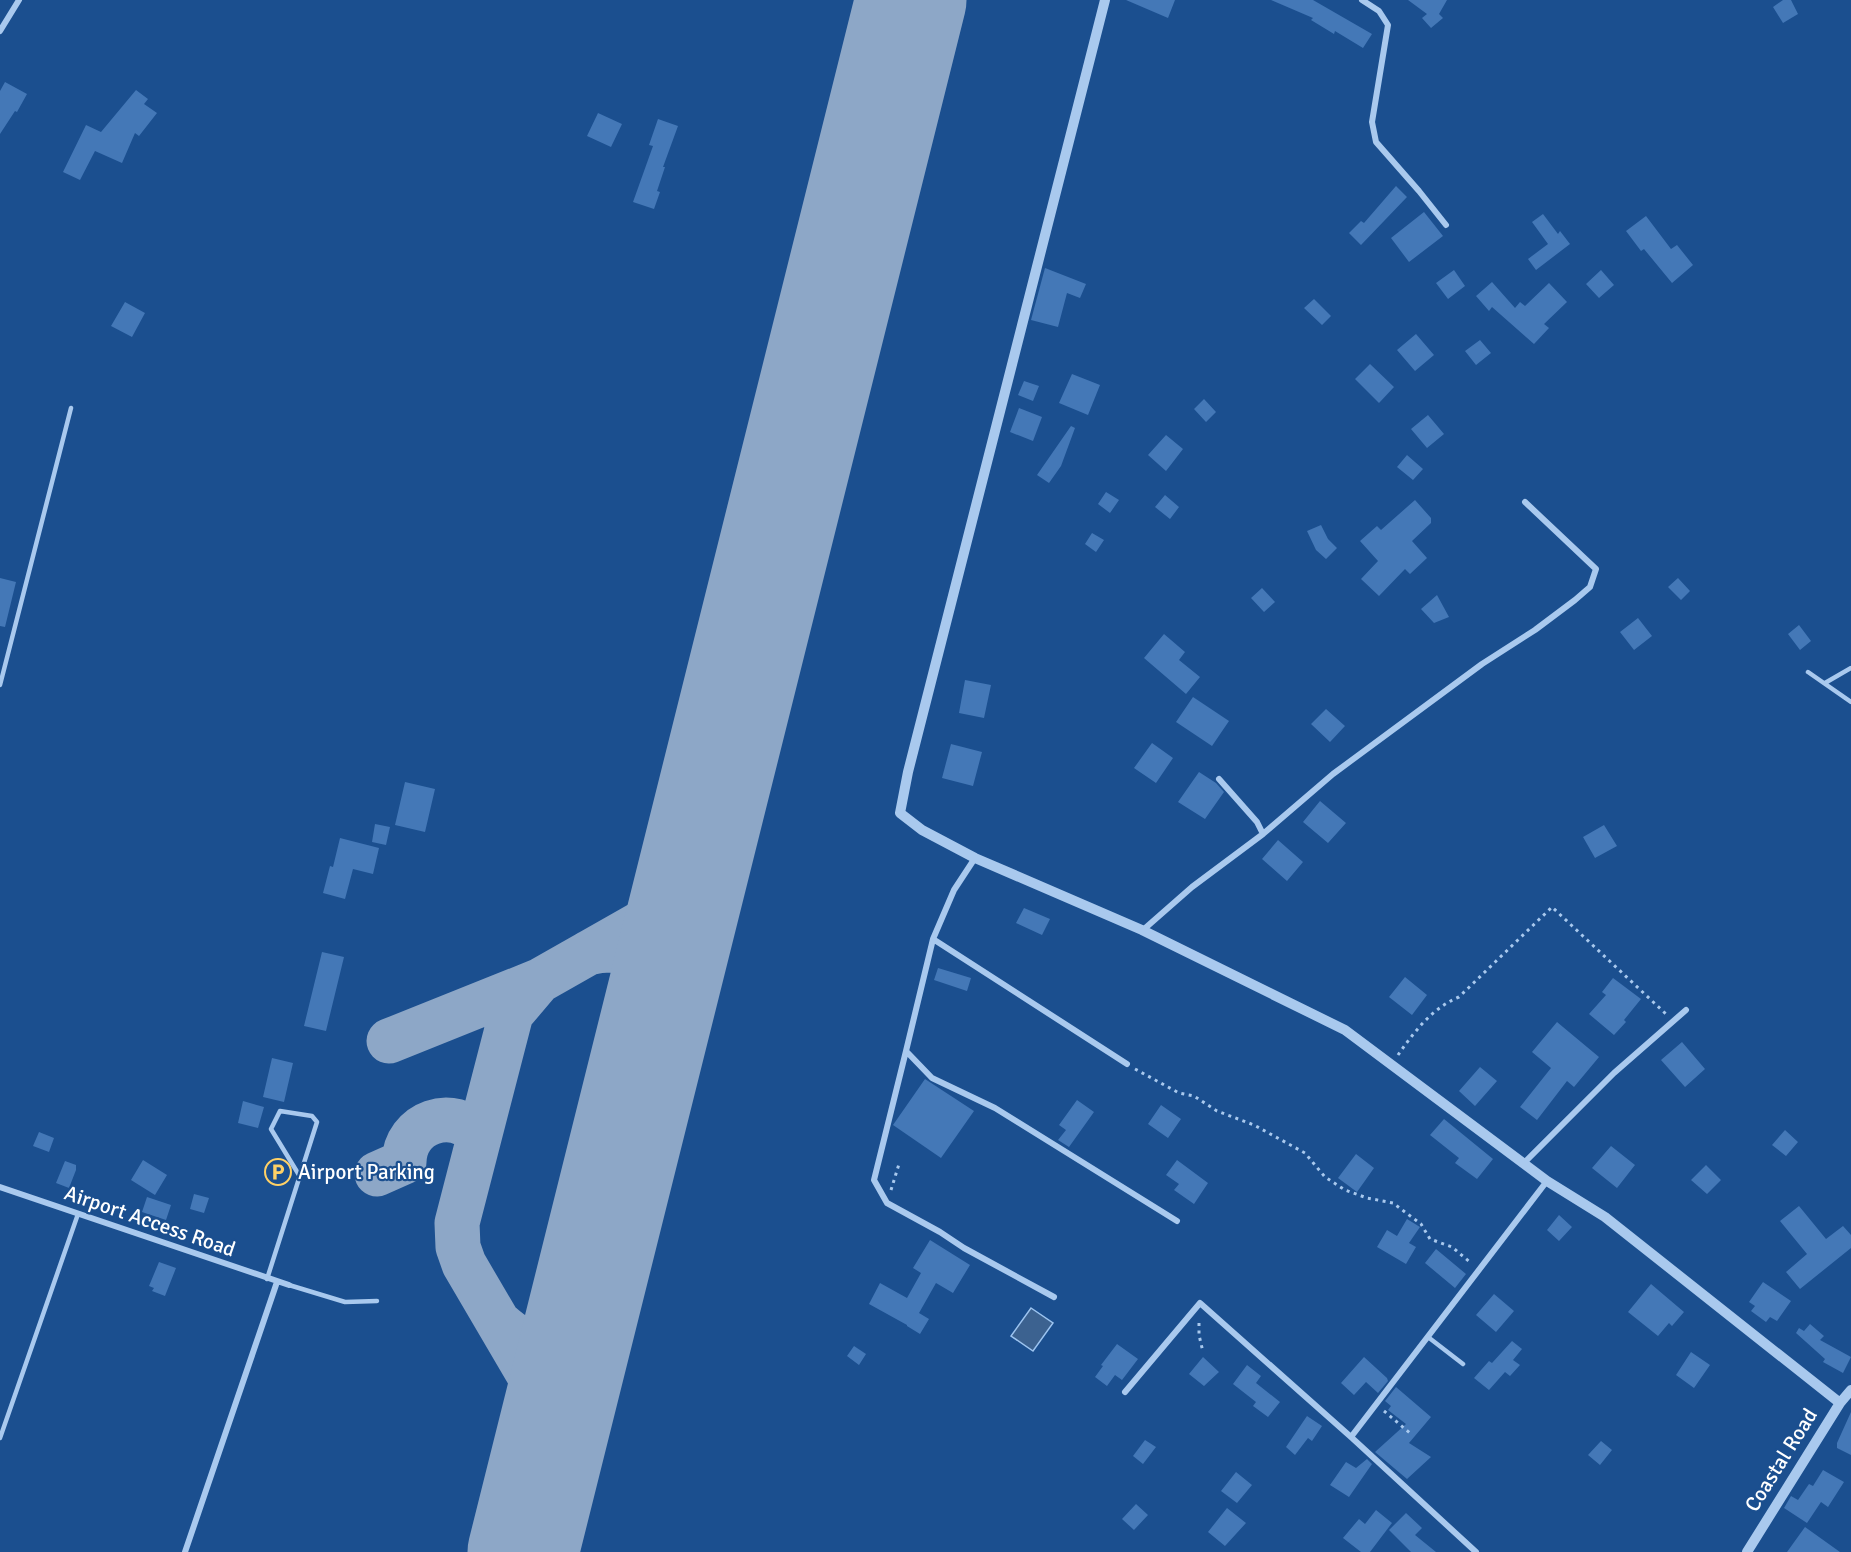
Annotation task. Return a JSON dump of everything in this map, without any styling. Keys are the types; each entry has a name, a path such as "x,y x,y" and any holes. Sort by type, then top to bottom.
{"street":[{"path":"0,31 19,0"},
{"path":"1105,0 910,761 900,813 922,830 975,858 1142,930 1345,1030 1547,1181 1605,1217 1840,1403"},
{"path":"1362,0 1379,11 1388,25 1372,122 1376,141 1446,225"},
{"path":"1142,930 1192,887 1263,834 1333,774 1482,664 1536,630 1590,587 1596,569 1525,502"},
{"path":"1220,779 1257,822 1263,834"},
{"path":"975,858 954,890 933,939 874,1180 887,1203 1054,1297"},
{"path":"933,939 1127,1064"},
{"path":"1524,1163 1614,1073 1686,1010"},
{"path":"906,1052 932,1078 963,1095 995,1108 1178,1221"},
{"path":"1351,1437 1547,1181"},
{"name":"Airport Access Road","path":"0,1187 289,1285"},
{"path":"185,1552 278,1282"},
{"path":"1125,1392 1200,1303 1476,1552"},
{"name":"Coastal Road","path":"1747,1552 1840,1403 1851,1390"}],"lane":[{"path":"0,685 71,408"},
{"path":"1825,683 1851,668"},
{"path":"1808,672 1851,702"},
{"path":"267,1279 316,1122 312,1116 280,1111 271,1129 299,1175"},
{"path":"0,1438 78,1214"},
{"path":"289,1285 345,1302 377,1301"},
{"path":"1428,1337 1463,1364"}],"path":[{"path":"1392,1064 1414,1032 1444,1003 1459,997 1552,907 1673,1022"},
{"path":"1127,1064 1179,1093 1194,1096 1217,1111 1254,1125 1305,1153 1325,1177 1345,1190 1367,1198 1393,1203 1421,1224 1430,1239 1452,1247 1479,1269"},
{"path":"887,1203 899,1164"},
{"path":"1200,1303 1199,1335 1203,1352"},
{"path":"1376,1404 1411,1434"}],"water":[{"path":"1031,1308 1053,1323 1033,1351 1011,1336"}],"building":[{"path":"1126,0 1175,0 1168,18"},
{"path":"1271,0 1313,0 1372,34 1363,48 1335,31 1334,34 1311,20 1313,18"},
{"path":"1408,0 1447,0 1439,14 1443,18 1431,28 1422,18 1427,14"},
{"path":"1783,0 1791,0 1798,14 1783,23 1773,7"},
{"path":"5,82 27,94 0,134 0,91"},
{"path":"136,90 148,99 144,104 157,113 139,136 135,133 122,163 95,151 80,180 63,172 86,125 101,132"},
{"path":"598,113 622,124 611,147 587,136"},
{"path":"658,119 678,126 663,167 665,167 657,191 660,192 654,209 633,202 653,146 649,145"},
{"path":"1396,186 1407,197 1361,245 1349,233 1361,221 1364,223"},
{"path":"1424,212 1443,236 1409,262 1391,238"},
{"path":"1543,214 1558,234 1560,231 1570,244 1536,270 1528,259 1548,244 1532,222"},
{"path":"1646,216 1671,249 1677,245 1693,265 1672,283 1644,249 1641,251 1626,231"},
{"path":"1045,268 1086,284 1080,298 1067,293 1058,327 1031,320"},
{"path":"1454,270 1465,286 1448,299 1436,283"},
{"path":"1601,270 1614,285 1599,298 1586,284"},
{"path":"1492,282 1515,308 1520,302 1525,306 1549,283 1567,302 1544,324 1549,328 1534,344 1492,307 1489,311 1476,296"},
{"path":"1314,299 1331,316 1322,325 1304,308"},
{"path":"125,302 145,313 132,337 111,326"},
{"path":"1416,334 1434,355 1415,371 1397,350"},
{"path":"1480,340 1491,353 1476,365 1465,351"},
{"path":"1370,364 1394,387 1379,403 1355,379"},
{"path":"1072,374 1100,385 1088,415 1059,403"},
{"path":"1024,381 1039,386 1033,401 1018,395"},
{"path":"1204,399 1216,412 1206,422 1194,409"},
{"path":"1019,408 1042,417 1033,441 1010,432"},
{"path":"1428,415 1444,434 1427,448 1411,429"},
{"path":"1071,426 1075,428 1061,466 1049,483 1037,475"},
{"path":"1166,435 1183,449 1166,471 1148,455"},
{"path":"1407,455 1423,469 1413,480 1397,467"},
{"path":"1106,492 1119,500 1110,513 1098,504"},
{"path":"1165,495 1179,507 1170,519 1155,507"},
{"path":"1415,500 1431,518 1431,523 1412,541 1427,558 1410,574 1405,569 1379,596 1361,579 1378,561 1360,541 1377,526 1381,530"},
{"path":"1321,525 1328,539 1337,548 1326,559 1316,550 1307,531"},
{"path":"1092,533 1104,540 1096,552 1085,544"},
{"path":"0,578 16,582 5,627 0,626"},
{"path":"1678,578 1690,591 1681,600 1668,587"},
{"path":"1262,588 1275,602 1264,612 1251,598"},
{"path":"1437,595 1449,617 1434,623 1421,609"},
{"path":"1638,618 1652,636 1634,650 1620,632"},
{"path":"1799,625 1811,641 1800,650 1788,634"},
{"path":"1164,634 1185,652 1179,660 1200,677 1186,694 1144,658"},
{"path":"965,680 991,685 984,718 959,713"},
{"path":"1193,697 1229,721 1212,746 1176,722"},
{"path":"1326,709 1345,726 1330,742 1311,724"},
{"path":"1152,743 1173,758 1156,783 1134,768"},
{"path":"951,744 982,752 973,786 942,778"},
{"path":"1199,772 1216,783 1224,792 1205,819 1178,802"},
{"path":"405,782 435,789 425,832 395,825"},
{"path":"1320,801 1346,823 1328,843 1303,822"},
{"path":"375,824 390,827 386,845 372,842"},
{"path":"1604,825 1617,846 1595,858 1583,837"},
{"path":"340,838 379,848 373,874 353,869 345,899 323,893 330,866 333,867"},
{"path":"1278,840 1303,862 1287,881 1262,859"},
{"path":"1024,908 1050,919 1042,935 1016,923"},
{"path":"322,952 344,957 326,1031 304,1026"},
{"path":"938,968 971,978 967,991 934,980"},
{"path":"1405,977 1427,995 1412,1015 1389,997"},
{"path":"1613,978 1641,999 1624,1020 1626,1022 1614,1035 1589,1014 1606,995 1602,992"},
{"path":"1557,1022 1599,1057 1574,1087 1567,1081 1537,1120 1520,1107 1551,1068 1532,1052"},
{"path":"1682,1042 1705,1069 1685,1087 1661,1060"},
{"path":"272,1058 293,1063 284,1102 263,1097"},
{"path":"1480,1067 1497,1081 1475,1106 1459,1091"},
{"path":"925,1079 974,1111 941,1158 893,1125"},
{"path":"1077,1100 1094,1112 1069,1147 1058,1140 1066,1130 1059,1125"},
{"path":"243,1101 264,1107 258,1128 238,1123"},
{"path":"1161,1105 1181,1119 1168,1138 1148,1124"},
{"path":"1444,1119 1493,1159 1477,1179 1455,1163 1459,1158 1430,1135"},
{"path":"1785,1130 1798,1142 1786,1156 1772,1145"},
{"path":"39,1132 54,1138 49,1152 33,1146"},
{"path":"1611,1146 1635,1165 1617,1188 1592,1168"},
{"path":"1356,1154 1374,1168 1357,1192 1338,1178"},
{"path":"143,1160 167,1175 155,1195 131,1180"},
{"path":"1177,1160 1208,1183 1194,1204 1174,1190 1179,1184 1166,1175"},
{"path":"65,1161 76,1165 69,1188 56,1183"},
{"path":"1706,1165 1721,1180 1707,1194 1691,1180"},
{"path":"194,1194 209,1198 204,1213 190,1209"},
{"path":"147,1197 171,1205 166,1220 142,1212"},
{"path":"1799,1206 1826,1239 1843,1226 1851,1235 1851,1248 1800,1289 1786,1272 1807,1254 1780,1221"},
{"path":"1559,1215 1572,1227 1559,1241 1547,1230"},
{"path":"1407,1219 1420,1227 1409,1243 1416,1247 1406,1264 1377,1247 1387,1230 1397,1236"},
{"path":"930,1240 970,1265 953,1293 936,1283 919,1313 929,1319 920,1334 869,1304 880,1283 907,1298 921,1273 913,1268"},
{"path":"1436,1249 1466,1274 1455,1288 1425,1263"},
{"path":"159,1262 176,1268 165,1296 152,1291 154,1288 149,1286"},
{"path":"1763,1282 1791,1301 1777,1321 1770,1317 1766,1322 1751,1311 1755,1306 1749,1302"},
{"path":"1651,1284 1684,1312 1672,1326 1669,1323 1658,1336 1628,1312"},
{"path":"1494,1294 1514,1311 1496,1332 1476,1315"},
{"path":"1810,1324 1824,1336 1820,1340 1851,1357 1843,1373 1823,1362 1825,1359 1796,1333 1799,1328 1804,1331"},
{"path":"1512,1341 1522,1349 1513,1360 1520,1365 1510,1376 1505,1372 1489,1390 1474,1378 1489,1361 1492,1363"},
{"path":"1117,1344 1138,1359 1122,1380 1115,1375 1107,1386 1095,1377"},
{"path":"854,1346 866,1354 859,1365 847,1356"},
{"path":"1691,1352 1710,1365 1694,1388 1676,1375"},
{"path":"1203,1357 1219,1372 1204,1386 1189,1374"},
{"path":"1364,1357 1388,1381 1378,1393 1366,1382 1354,1395 1341,1383"},
{"path":"1247,1365 1261,1376 1256,1383 1280,1402 1268,1417 1253,1406 1256,1402 1233,1384"},
{"path":"1396,1387 1431,1417 1409,1443 1431,1457 1407,1479 1375,1452 1406,1424 1388,1410 1391,1406 1385,1401"},
{"path":"1851,1412 1851,1455 1837,1448 1837,1443"},
{"path":"1307,1416 1322,1426 1312,1441 1308,1438 1295,1455 1286,1447"},
{"path":"1145,1440 1156,1447 1143,1464 1133,1456"},
{"path":"1601,1441 1612,1450 1600,1465 1588,1455"},
{"path":"1367,1459 1372,1464 1349,1497 1330,1485 1346,1462 1356,1468"},
{"path":"1823,1470 1844,1482 1828,1507 1821,1502 1807,1523 1784,1508 1791,1496 1798,1500 1809,1484 1813,1486"},
{"path":"1236,1472 1252,1485 1237,1503 1221,1491"},
{"path":"1136,1504 1148,1515 1134,1530 1122,1519"},
{"path":"1227,1508 1246,1523 1225,1546 1208,1532"},
{"path":"1376,1510 1392,1523 1370,1552 1361,1552 1343,1538 1359,1519 1365,1524"},
{"path":"1406,1513 1422,1528 1415,1535 1436,1552 1411,1552 1389,1530"},
{"path":"1805,1527 1840,1552 1787,1552"}],"taxiway":[{"path":"389,1041 539,981 687,897"},
{"path":"588,953 619,951 635,957 654,973 658,980 659,995 650,1044"},
{"path":"539,981 511,1014 457,1223 458,1247 464,1264 556,1421"},
{"path":"377,1174 404,1162 406,1148 412,1137 432,1122 456,1121 479,1136"},
{"path":"498,1322 512,1333 528,1340 551,1337 571,1325 588,1293"}],"runway":[{"path":"523,1552 911,0"}],"place":[{"name":"Airport Parking","path":"278,1172"}]}
